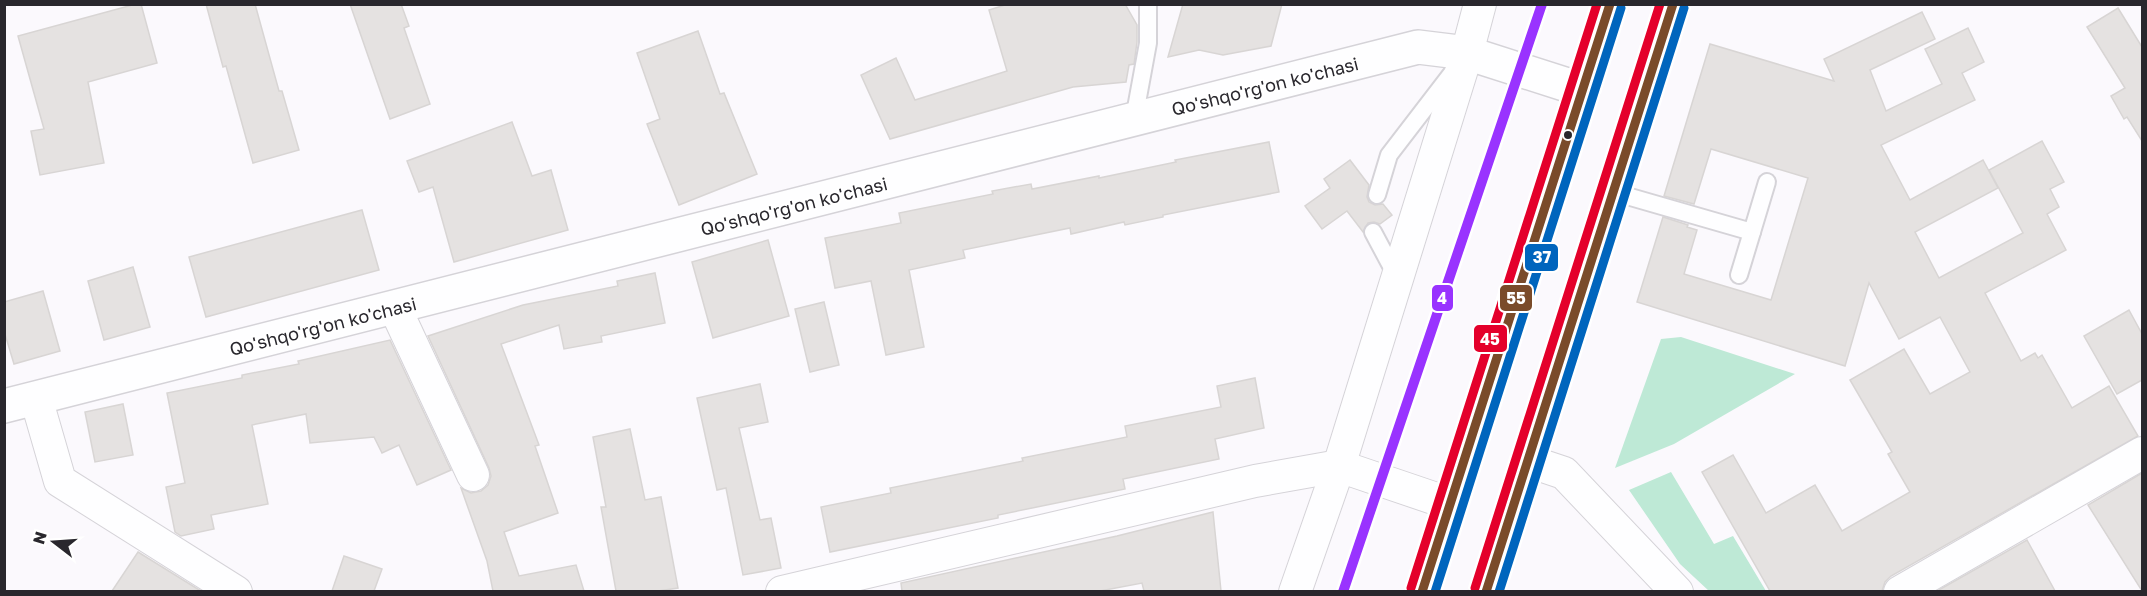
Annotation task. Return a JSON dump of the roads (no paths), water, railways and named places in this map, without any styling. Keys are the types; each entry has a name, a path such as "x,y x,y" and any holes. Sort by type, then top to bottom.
{"highway":[{"path":"1422,591 1610,4"},
{"path":"1486,591 1673,4"}],"street":[{"path":"1295,591 1339,466 1467,53 1480,4"},
{"name":"Qo'shqo'rg'on ko'chasi","path":"4,406 1418,47 1467,53 1583,90"},
{"path":"394,308 473,475"},
{"path":"36,398 60,481 236,591"},
{"path":"1900,591 2142,453"},
{"path":"1528,460 1564,473 1677,591"},
{"path":"782,591 1255,481 1339,466 1451,504"}],"lane":[{"path":"1134,119 1148,42 1148,4"},
{"path":"1377,195 1389,155 1467,53"},
{"path":"1739,276 1767,182"},
{"path":"1613,192 1752,232"},
{"path":"1373,232 1397,278"}]}
